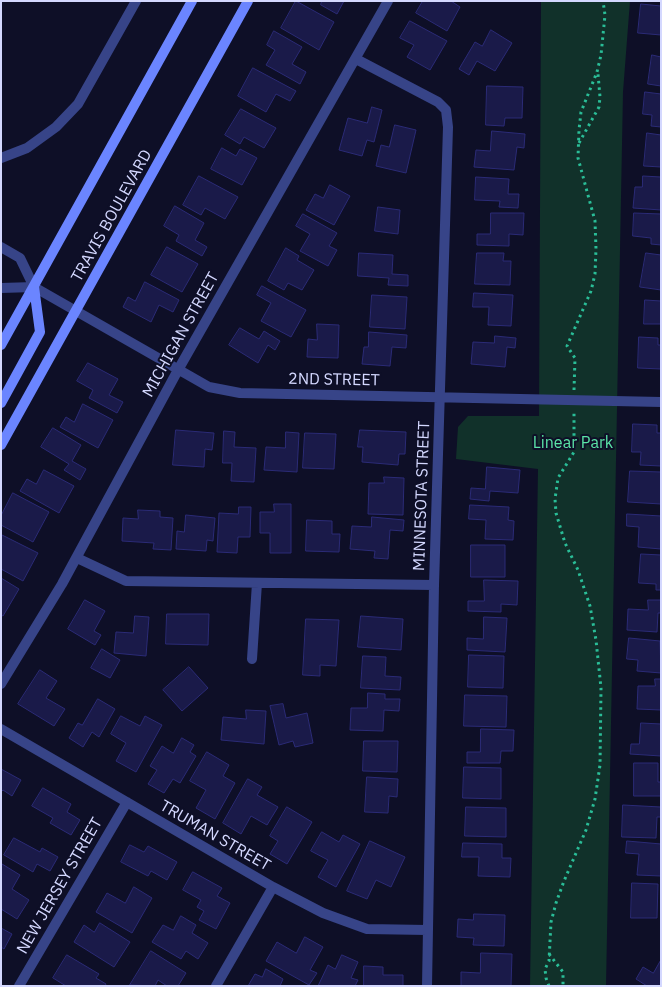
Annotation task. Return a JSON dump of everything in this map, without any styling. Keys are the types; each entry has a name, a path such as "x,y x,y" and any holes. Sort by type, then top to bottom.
{"main road":[{"name":"TRAVIS BOULEVARD","path":"1,346 192,1"},
{"name":"TRAVIS BOULEVARD","path":"1,445 248,1"},
{"path":"1,403 40,332 34,286"}],"street":[{"path":"1,158 27,148 56,127 78,104 136,1"},
{"name":"MICHIGAN STREET","path":"1,684 77,558 178,370 388,1"},
{"name":"MINNESOTA STREET","path":"356,59 438,102 446,110 448,127 434,585 427,986"},
{"path":"1,247 20,258 34,286 1,288"},
{"name":"2ND STREET","path":"34,286 209,387 240,393 661,402"},
{"path":"77,558 126,581 434,585"},
{"path":"252,659 257,583"},
{"name":"TRUMAN STREET","path":"1,729 273,887 323,913 367,929 427,930"},
{"name":"NEW JERSEY STREET","path":"19,986 127,802"},
{"path":"216,986 273,887"}],"path":[{"path":"574,385 575,358 567,346 591,291 595,274 596,249 595,221 578,158 580,112 597,72 604,37 605,15 603,1"},
{"path":"579,143 599,107 600,97 597,72"},
{"path":"549,986 545,970 549,960 551,922 556,903 586,830 595,799 600,766 601,688 596,640 590,606 578,570 565,543 556,513 555,499 558,478 574,452 574,415"},
{"path":"549,954 563,972 563,986"}],"green space":[{"name":"Linear Park","path":"541,1 630,1 623,92 606,986 530,986 538,469 456,459 458,427 468,416 539,416"}],"building":[{"path":"296,1 334,22 319,50 281,28"},
{"path":"322,1 344,1 337,14 321,5"},
{"path":"423,1 451,1 460,7 447,31 416,13"},
{"path":"641,4 661,6 661,35 638,33"},
{"path":"410,21 447,41 430,70 407,57 414,45 400,38"},
{"path":"491,30 512,43 495,71 477,61 469,75 459,69 475,42 482,46"},
{"path":"274,31 302,47 292,64 306,72 300,84 266,65 275,50 267,45"},
{"path":"652,55 661,57 661,86 648,84"},
{"path":"253,68 296,91 290,101 276,94 266,112 238,96"},
{"path":"487,86 523,87 522,118 505,118 504,126 486,125"},
{"path":"645,92 661,94 661,127 651,126 652,115 643,114"},
{"path":"372,107 382,110 374,142 367,140 362,156 339,150 348,118 367,123"},
{"path":"241,109 276,128 264,148 244,137 240,144 225,135"},
{"path":"395,125 416,130 406,173 376,166 381,145 389,147"},
{"path":"492,131 525,134 524,148 517,147 514,170 474,167 476,150 490,151"},
{"path":"647,133 661,135 661,167 644,166"},
{"path":"222,148 236,156 240,149 257,158 242,185 211,169"},
{"path":"199,176 238,197 225,219 205,208 201,215 183,205"},
{"path":"643,176 661,177 661,210 633,208 635,187 642,187"},
{"path":"476,177 509,179 508,194 519,194 518,208 499,207 500,201 475,200"},
{"path":"330,185 350,196 334,225 306,210 315,194 323,198"},
{"path":"175,206 204,223 195,240 207,247 202,256 176,241 179,235 164,226"},
{"path":"378,207 400,210 398,234 375,231"},
{"path":"491,213 524,213 523,235 509,234 509,246 477,245 477,234 490,234"},
{"path":"634,213 661,214 661,245 651,244 651,238 633,236"},
{"path":"303,214 337,233 329,246 337,250 328,266 300,251 310,234 296,226"},
{"path":"167,247 198,264 182,292 151,275"},
{"path":"286,248 299,256 297,260 314,270 302,290 288,283 284,290 268,281"},
{"path":"359,253 393,255 392,274 408,275 408,286 388,285 389,278 358,276"},
{"path":"477,253 504,253 503,261 511,261 510,285 475,284"},
{"path":"646,253 661,255 661,290 640,287"},
{"path":"145,282 179,300 173,312 159,305 151,322 123,307 128,297 135,301"},
{"path":"262,286 306,310 291,337 261,321 271,303 257,295"},
{"path":"474,293 513,295 511,326 488,325 489,307 473,307"},
{"path":"372,295 407,297 405,329 370,327"},
{"path":"645,300 661,301 661,324 644,324"},
{"path":"317,324 339,325 338,358 307,357 308,339 317,340"},
{"path":"240,328 259,339 264,331 280,341 275,350 268,345 258,363 229,345"},
{"path":"369,332 407,335 406,348 392,347 390,366 362,364 364,347 368,347"},
{"path":"495,336 516,338 515,348 507,347 505,367 471,364 473,342 494,343"},
{"path":"639,337 658,338 658,345 661,345 661,369 638,368"},
{"path":"88,363 118,379 109,395 123,402 117,413 89,398 93,390 77,381"},
{"path":"83,404 113,420 98,448 60,427 66,417 74,422"},
{"path":"633,424 657,425 657,433 661,433 661,466 640,465 641,452 632,452"},
{"path":"53,428 81,445 72,461 86,469 80,480 64,470 69,464 41,447"},
{"path":"176,430 214,433 212,450 205,449 204,467 173,465"},
{"path":"360,430 406,432 405,454 399,454 398,465 362,462 363,447 358,447"},
{"path":"224,431 235,432 234,447 256,448 254,482 231,481 232,463 223,463"},
{"path":"286,432 299,433 297,472 264,470 266,447 285,448"},
{"path":"305,433 336,434 334,469 303,468"},
{"path":"487,467 520,470 518,493 490,491 489,501 470,499 471,488 485,489"},
{"path":"44,470 74,486 59,513 20,491 27,479 36,484"},
{"path":"630,471 661,472 661,504 628,502"},
{"path":"384,477 404,478 403,515 368,514 369,483 384,483"},
{"path":"13,493 49,512 33,542 1,525 1,516"},
{"path":"274,504 291,504 291,553 270,553 270,533 260,533 260,512 274,512"},
{"path":"470,505 509,507 508,520 514,521 513,540 485,539 486,520 469,519"},
{"path":"239,507 251,507 250,537 238,537 237,553 217,552 219,513 238,514"},
{"path":"138,510 160,511 160,517 173,518 171,550 153,549 154,543 122,541 123,518 138,519"},
{"path":"627,514 661,516 661,549 638,547 639,527 627,526"},
{"path":"186,515 215,518 213,541 207,540 206,551 176,549 177,531 184,532"},
{"path":"372,517 404,520 403,531 390,530 388,559 374,558 375,551 350,549 352,526 371,527"},
{"path":"307,520 332,521 332,534 340,534 339,552 306,551"},
{"path":"2,535 38,553 23,581 1,569"},
{"path":"471,545 505,545 505,577 471,577"},
{"path":"641,554 661,555 661,590 656,590 656,584 639,583"},
{"path":"1,578 19,589 3,616 1,615"},
{"path":"484,580 518,581 517,605 501,604 501,612 468,611 468,601 484,601"},
{"path":"85,600 105,611 94,631 101,635 95,645 68,629"},
{"path":"648,600 661,600 661,613 658,613 657,632 627,630 628,609 648,610"},
{"path":"167,614 209,614 208,645 166,644"},
{"path":"135,616 149,617 146,656 114,653 116,632 133,633"},
{"path":"361,616 403,619 401,650 358,647"},
{"path":"484,617 507,618 505,652 467,650 467,638 483,639"},
{"path":"306,619 339,620 336,666 320,665 320,676 303,675"},
{"path":"629,638 660,641 661,673 637,671 638,660 627,659"},
{"path":"102,649 120,660 110,678 91,668"},
{"path":"469,655 504,656 503,688 468,687"},
{"path":"363,656 386,657 385,676 401,677 400,690 361,688"},
{"path":"189,667 208,688 182,711 163,690"},
{"path":"40,670 57,681 46,698 65,709 54,726 18,704"},
{"path":"655,679 661,679 661,710 637,709 638,686 655,686"},
{"path":"368,693 385,694 385,699 400,699 399,711 384,710 383,731 350,730 351,708 367,708"},
{"path":"465,695 507,696 506,727 464,726"},
{"path":"98,699 115,709 99,737 92,732 83,747 69,738 78,723 82,725"},
{"path":"283,704 286,718 307,713 313,743 295,747 293,741 279,745 270,706"},
{"path":"246,710 266,711 264,744 221,740 223,717 246,719"},
{"path":"121,716 140,726 145,716 162,725 136,772 116,761 126,743 111,734"},
{"path":"641,723 661,724 661,756 630,754 631,744 639,744"},
{"path":"481,729 514,730 513,751 501,751 500,763 467,763 467,752 480,752"},
{"path":"182,738 194,745 190,752 196,756 180,783 173,779 164,793 148,784 157,770 150,766 162,746 173,753"},
{"path":"364,741 398,741 397,772 363,771"},
{"path":"207,752 229,765 223,776 235,783 215,819 196,808 206,790 190,781"},
{"path":"634,763 658,763 658,782 661,782 661,796 634,796"},
{"path":"464,767 501,768 501,799 463,798"},
{"path":"1,769 21,780 12,796 3,790 1,792"},
{"path":"367,777 398,779 397,797 389,796 388,813 365,812"},
{"path":"248,779 262,787 257,795 278,807 267,825 251,816 241,834 223,823"},
{"path":"43,788 71,804 67,812 80,820 71,835 50,823 53,818 32,806"},
{"path":"623,805 661,807 661,817 657,817 656,838 622,837"},
{"path":"287,807 312,822 287,864 270,854 278,841 270,836"},
{"path":"466,807 506,808 506,837 465,836"},
{"path":"322,832 339,842 343,835 360,844 336,887 318,877 328,860 311,851"},
{"path":"14,838 40,852 42,848 58,857 50,871 37,864 33,872 4,855"},
{"path":"370,841 405,857 391,887 376,880 367,899 347,891"},
{"path":"627,841 661,844 661,876 637,875 639,854 626,853"},
{"path":"463,843 502,844 502,858 511,858 510,877 478,876 479,857 462,857"},
{"path":"130,845 144,852 148,846 177,862 167,880 151,871 148,876 121,862"},
{"path":"2,864 20,875 12,889 29,900 17,919 1,909"},
{"path":"193,872 222,888 217,896 230,903 216,929 199,920 204,911 197,907 201,900 183,890"},
{"path":"632,883 658,884 657,918 631,918"},
{"path":"134,887 152,898 132,933 96,912 107,893 125,903"},
{"path":"474,914 505,915 504,946 473,945 474,938 457,937 458,919 473,920"},
{"path":"181,916 196,925 192,933 208,943 198,959 186,951 181,959 152,942 163,925 173,930"},
{"path":"100,923 130,942 114,967 74,942 84,925 94,932"},
{"path":"1,928 12,934 4,949 1,947"},
{"path":"305,937 323,947 310,970 317,973 309,985 266,961 277,942 296,953"},
{"path":"151,951 186,973 178,986 167,986 158,980 155,986 130,985"},
{"path":"481,953 512,954 511,986 461,986 461,972 480,973"},
{"path":"67,955 99,974 96,978 106,984 105,986 66,986 53,978"},
{"path":"342,955 358,962 351,978 358,980 355,986 318,986 328,965 335,969"},
{"path":"661,960 661,986 647,986 636,979 643,967 653,973"},
{"path":"364,966 383,967 383,975 403,975 403,986 364,986"},
{"path":"266,969 283,979 280,986 248,986 255,974 262,977"}]}
